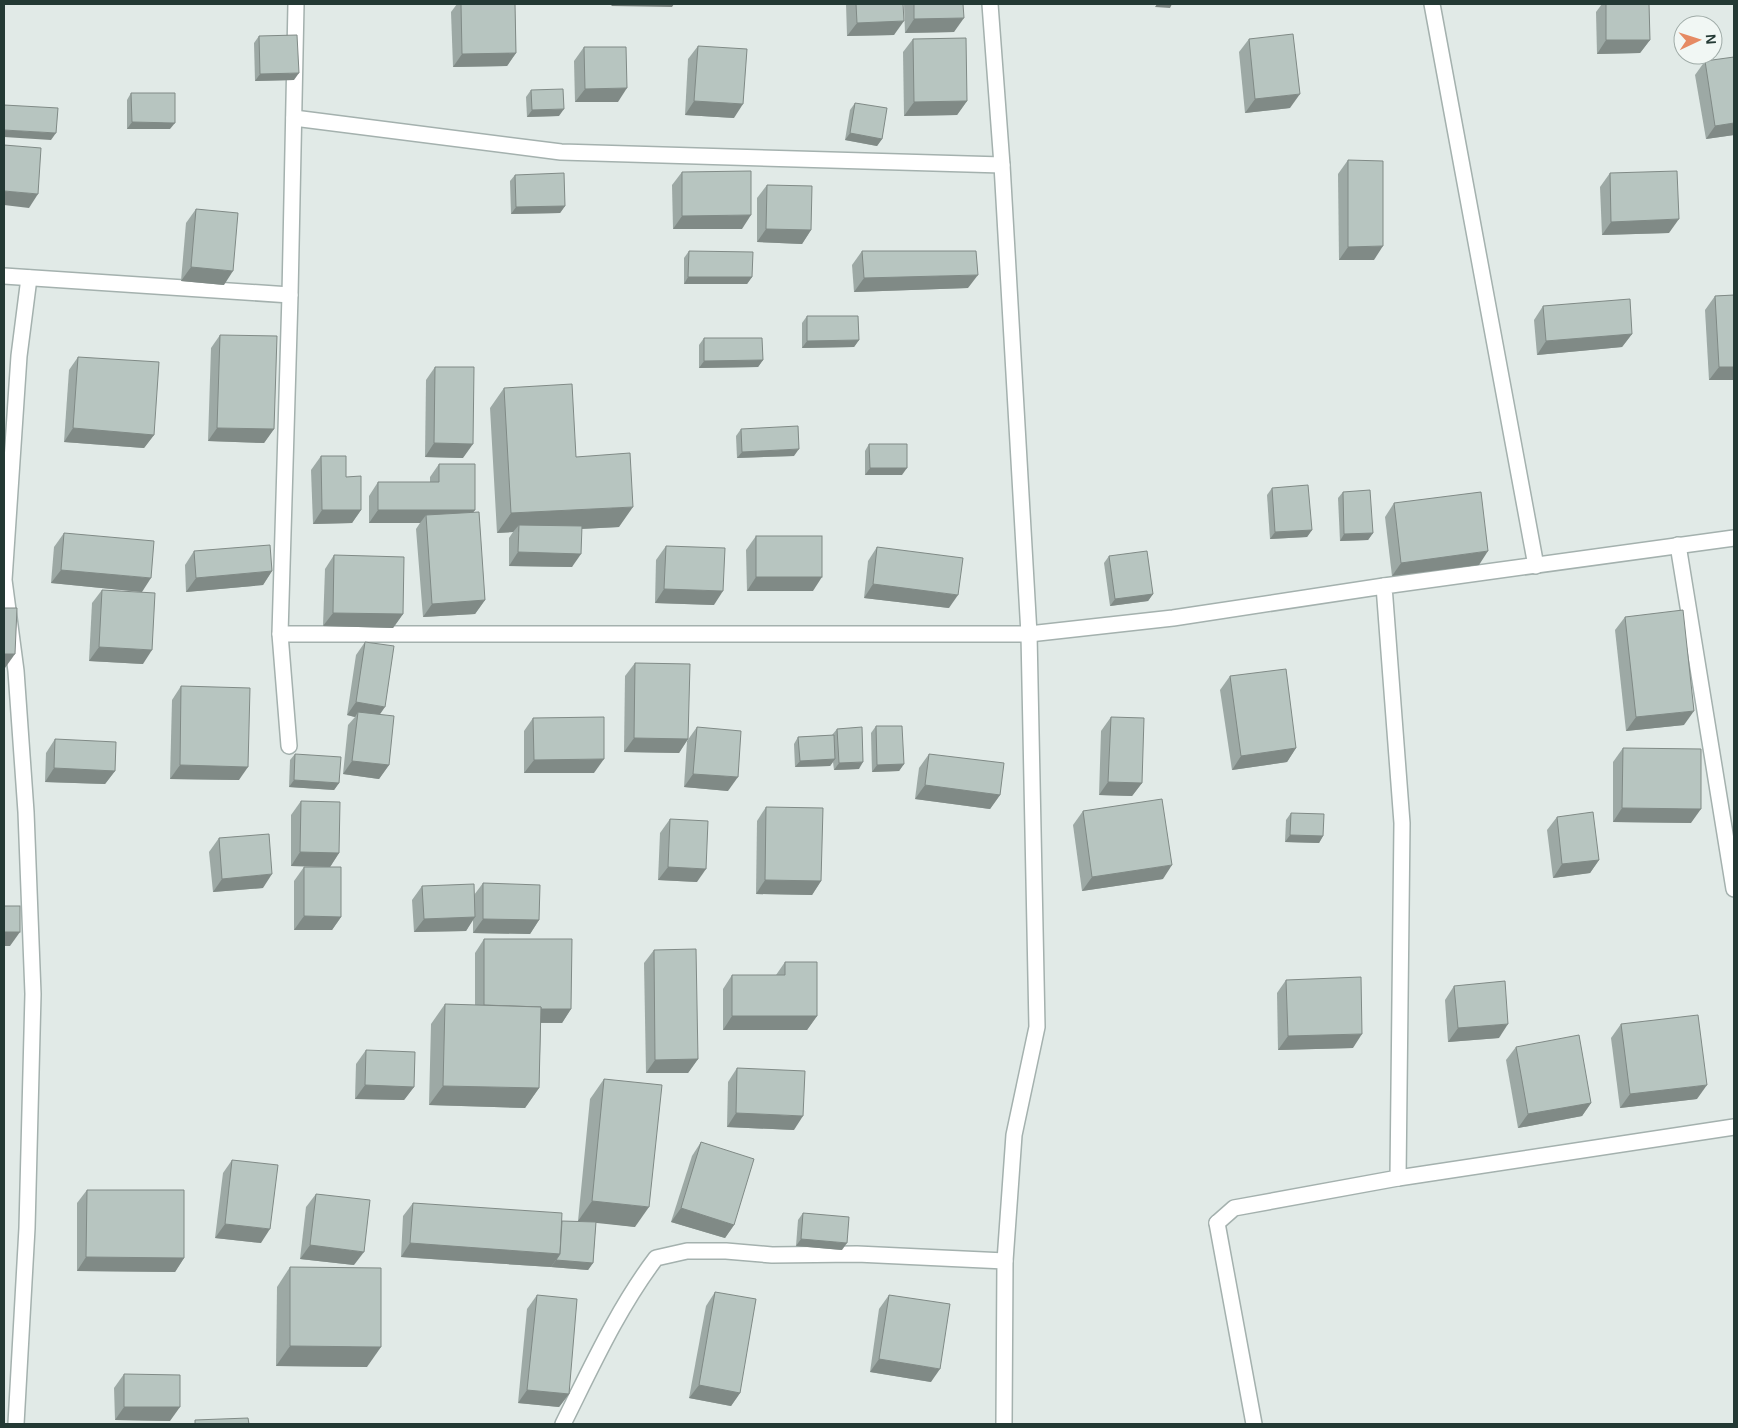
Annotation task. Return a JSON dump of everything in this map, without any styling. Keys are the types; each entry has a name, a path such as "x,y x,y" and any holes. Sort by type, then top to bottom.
{"street":[{"path":"289,746 280,634 296,4"},
{"path":"990,4 1002,165 1029,634 1037,1027 1014,1134 1006,1261 1004,1424"},
{"path":"1432,4 1536,566"},
{"path":"294,118 561,152 1002,165"},
{"path":"4,276 290,295"},
{"path":"16,1424 10,1390 27,1228 33,994 26,812 16,671 4,580 19,356 29,278"},
{"path":"280,634 1029,634 1173,618 1384,586 1734,538"},
{"path":"1678,545 1734,889"},
{"path":"1384,586 1402,823 1398,1178"},
{"path":"1254,1424 1217,1223 1234,1208 1398,1178 1734,1127"},
{"path":"564,1424 636,1284 656,1258 687,1251 726,1251 772,1255 858,1254 1006,1261"}],"building":[{"path":"461,4 515,4 516,53 462,54"},
{"path":"856,4 903,4 904,21 857,23"},
{"path":"914,4 963,4 964,18 914,19"},
{"path":"1606,4 1649,4 1650,40 1606,40"},
{"path":"1293,34 1300,94 1255,99 1249,39"},
{"path":"297,35 299,73 260,74 259,36"},
{"path":"966,38 967,101 914,102 913,39"},
{"path":"698,46 747,49 743,104 694,101"},
{"path":"584,47 626,47 627,88 585,89"},
{"path":"1734,57 1734,123 1715,126 1706,65 1723,65 1723,59"},
{"path":"563,89 564,109 532,110 531,90"},
{"path":"131,93 175,93 175,123 132,122"},
{"path":"855,103 887,108 882,139 850,133"},
{"path":"4,105 58,108 56,133 4,130"},
{"path":"4,145 41,148 38,194 4,191"},
{"path":"1348,160 1383,161 1383,246 1348,247"},
{"path":"751,171 751,215 682,216 682,172"},
{"path":"1677,171 1679,219 1611,222 1610,173"},
{"path":"564,173 565,206 516,207 515,175"},
{"path":"767,185 812,186 811,230 766,229"},
{"path":"196,209 238,213 233,271 191,267"},
{"path":"689,251 753,252 752,277 688,277"},
{"path":"862,251 976,251 978,275 864,278"},
{"path":"1734,295 1734,367 1719,367 1715,296"},
{"path":"1630,299 1632,334 1546,341 1543,306"},
{"path":"807,316 858,316 859,340 807,341"},
{"path":"220,335 277,336 274,429 217,428"},
{"path":"704,338 762,338 763,360 704,361"},
{"path":"78,357 159,362 154,435 73,428"},
{"path":"435,367 474,367 473,444 434,443"},
{"path":"572,384 576,457 630,453 633,507 511,513 504,388"},
{"path":"798,426 799,449 742,452 741,429"},
{"path":"869,444 907,444 907,468 870,468"},
{"path":"321,456 346,456 346,477 361,476 361,510 322,510"},
{"path":"439,464 475,464 475,510 378,510 378,482 439,482"},
{"path":"1308,485 1312,530 1275,532 1272,488"},
{"path":"1370,490 1373,533 1344,534 1343,492"},
{"path":"1481,492 1488,551 1401,563 1394,503"},
{"path":"479,512 485,600 432,604 426,515"},
{"path":"519,525 582,526 581,554 518,552"},
{"path":"64,533 154,541 151,578 61,570"},
{"path":"756,536 822,536 822,577 756,577"},
{"path":"270,545 272,571 196,578 194,551"},
{"path":"666,546 725,548 723,591 664,589"},
{"path":"877,547 963,558 958,595 873,584"},
{"path":"1147,551 1153,594 1115,599 1109,556"},
{"path":"334,555 404,557 403,614 333,613"},
{"path":"102,590 155,593 152,650 99,647"},
{"path":"4,608 17,608 15,654 4,654"},
{"path":"1683,610 1694,711 1636,717 1625,617"},
{"path":"365,642 394,646 385,707 356,702"},
{"path":"635,663 690,664 688,739 634,738"},
{"path":"1286,669 1296,748 1241,756 1230,676"},
{"path":"181,686 250,688 248,767 180,765"},
{"path":"358,712 394,716 389,765 352,761"},
{"path":"604,717 604,759 534,760 533,718"},
{"path":"1111,717 1144,718 1142,783 1108,782"},
{"path":"876,726 902,726 904,764 877,765"},
{"path":"697,727 741,731 738,777 693,774"},
{"path":"862,727 863,762 839,763 837,729"},
{"path":"834,735 835,759 800,761 798,737"},
{"path":"55,739 116,742 115,771 54,768"},
{"path":"1623,748 1701,749 1701,809 1622,808"},
{"path":"295,754 341,757 339,783 294,780"},
{"path":"929,754 1004,763 1000,795 925,785"},
{"path":"1162,799 1172,865 1092,877 1083,811"},
{"path":"301,801 340,802 339,853 300,852"},
{"path":"766,807 823,808 821,881 765,880"},
{"path":"1593,812 1599,860 1562,864 1557,817"},
{"path":"1291,813 1324,814 1323,836 1290,835"},
{"path":"670,819 708,821 706,869 668,867"},
{"path":"269,834 272,874 222,879 219,838"},
{"path":"304,867 341,867 341,917 304,916"},
{"path":"483,883 540,885 539,920 483,919"},
{"path":"474,884 475,917 424,919 422,886"},
{"path":"4,906 20,906 20,932 4,932"},
{"path":"484,939 572,939 571,1009 484,1005"},
{"path":"696,949 698,1059 655,1060 654,950"},
{"path":"785,962 817,962 817,1016 732,1016 732,975 785,975"},
{"path":"1361,977 1362,1034 1288,1036 1286,980"},
{"path":"1505,981 1508,1024 1458,1028 1454,986"},
{"path":"445,1004 541,1007 539,1088 443,1086"},
{"path":"1698,1015 1707,1085 1630,1094 1621,1024"},
{"path":"1579,1035 1591,1103 1528,1114 1516,1047"},
{"path":"366,1050 415,1052 414,1087 365,1085"},
{"path":"737,1068 805,1071 803,1116 736,1113"},
{"path":"604,1079 662,1085 649,1207 592,1201"},
{"path":"701,1142 754,1159 734,1225 681,1208"},
{"path":"232,1160 278,1165 270,1229 225,1224"},
{"path":"87,1190 184,1190 184,1258 86,1257"},
{"path":"316,1194 370,1200 364,1252 310,1245"},
{"path":"413,1203 562,1213 560,1254 410,1243"},
{"path":"803,1213 849,1217 847,1243 801,1239"},
{"path":"562,1221 596,1222 593,1263 556,1260 560,1254"},
{"path":"290,1267 381,1268 381,1347 290,1346"},
{"path":"715,1292 756,1299 740,1393 699,1385"},
{"path":"537,1295 577,1299 569,1394 527,1390"},
{"path":"889,1295 950,1304 940,1369 879,1359"},
{"path":"124,1374 180,1375 180,1407 124,1407"},
{"path":"248,1418 249,1424 195,1424 195,1420"}]}
